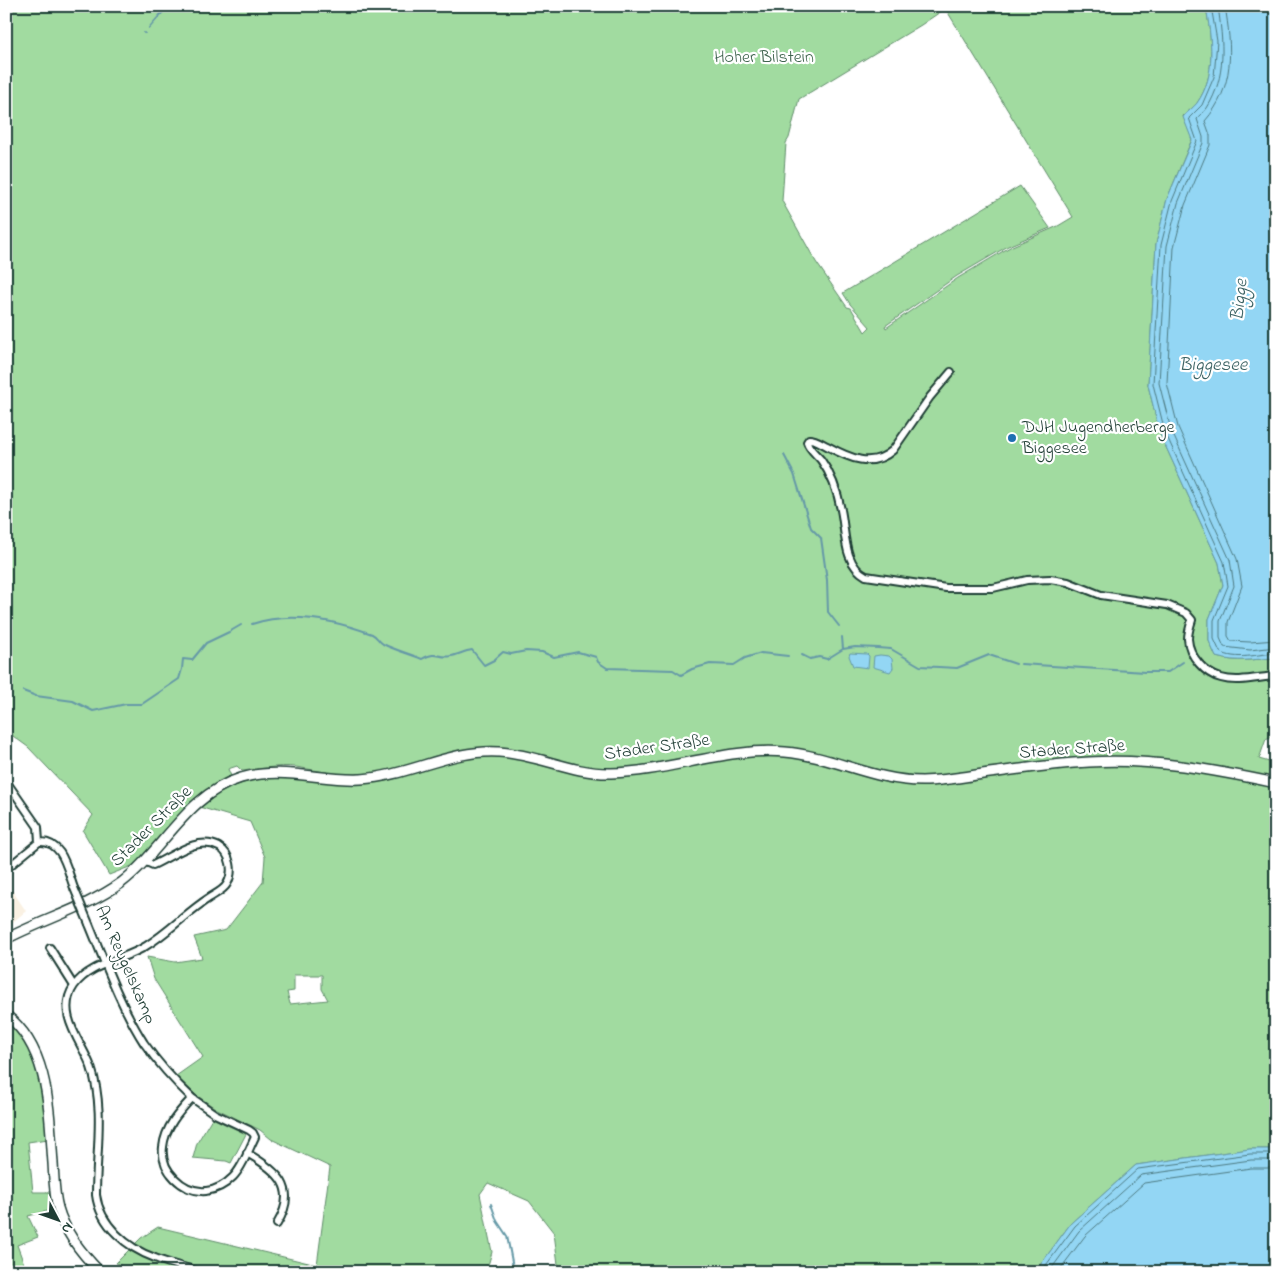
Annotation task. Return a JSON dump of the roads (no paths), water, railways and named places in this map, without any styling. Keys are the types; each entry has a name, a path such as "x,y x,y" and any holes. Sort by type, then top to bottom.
{"street":[{"path":"951,372 929,399 893,450 885,457 863,461 814,439 809,439 807,442 809,447 822,461 831,478 841,509 849,558 858,572 866,576 946,588 993,588 1027,580 1050,579 1068,582 1101,595 1167,605 1186,613 1192,620 1188,640 1191,650 1196,659 1211,673 1222,678 1236,680 1276,676"},
{"name":"Stader Straße","path":"6,939 89,903 118,885 144,861 194,806 210,793 238,779 257,774 304,774 339,778 374,778 448,757 484,752 511,753 574,769 610,773 633,772 740,754 779,751 812,756 884,777 906,781 940,780 1052,765 1114,761 1179,765 1276,783"},
{"path":"6,782 38,827 39,842 6,869"},
{"name":"Am Reygelskamp","path":"39,842 50,843 60,852 119,996 144,1042 172,1079 192,1098 215,1114 253,1132 255,1136 233,1177 221,1186 206,1191 194,1190 177,1181 165,1166 163,1147 168,1129 192,1098"},
{"path":"144,861 153,865 196,844 211,844 220,848 227,855 230,860 231,873 227,884 220,891 195,907 145,947 105,964 82,977 74,986 68,999 69,1017 75,1036 90,1065 98,1092 96,1195 98,1208 109,1226 131,1246 155,1258 200,1272"},
{"path":"50,948 74,986"},
{"path":"6,1015 26,1035 40,1065 47,1097 55,1191 59,1210 70,1236 100,1272"},
{"path":"247,1153 271,1168 279,1176 286,1188 286,1207 277,1224"}],"water":[{"name":"Biggesee","path":"1206,6 1276,6 1276,658 1239,660 1216,657 1209,641 1209,619 1223,585 1219,563 1160,434 1148,385 1156,244 1167,199 1192,140 1183,117 1197,103 1208,81 1211,43"},
{"path":"850,653 867,654 869,656 868,668 853,666 849,656"},
{"path":"874,656 889,656 892,659 893,668 890,672 873,667"},
{"path":"1250,1149 1276,1149 1276,1272 1035,1272 1071,1223 1136,1165"}],"waterway":[{"path":"149,28 168,6"},
{"path":"784,455 794,474 811,528 821,538 827,580 828,612 839,626"},
{"path":"252,624 282,618 328,621 372,634 383,644 422,659 431,655 447,657 472,650 484,665 494,660 503,652 511,654 526,651 542,652 554,657 578,652 596,657 598,662 607,668 673,670 681,675 692,669 710,664 734,665 745,658 761,653 788,656"},
{"path":"23,691 36,696 73,701 93,711 126,704 142,704 179,679 183,659 192,660 206,643 241,625"},
{"path":"842,637 843,649"},
{"path":"802,655 810,659 819,657 827,659 843,649 855,647 891,649 920,666 957,668 989,655 1016,664"},
{"path":"1021,664 1168,672 1183,662"},
{"path":"491,1204 497,1221 507,1236 514,1272"}],"place":[{"name":"DJH Jugendherberge Biggesee","path":"1012,438"}],"park label":[{"name":"Hoher Bilstein","path":"764,58"}],"water label":[{"name":"Bigge","path":"1240,300"}]}
